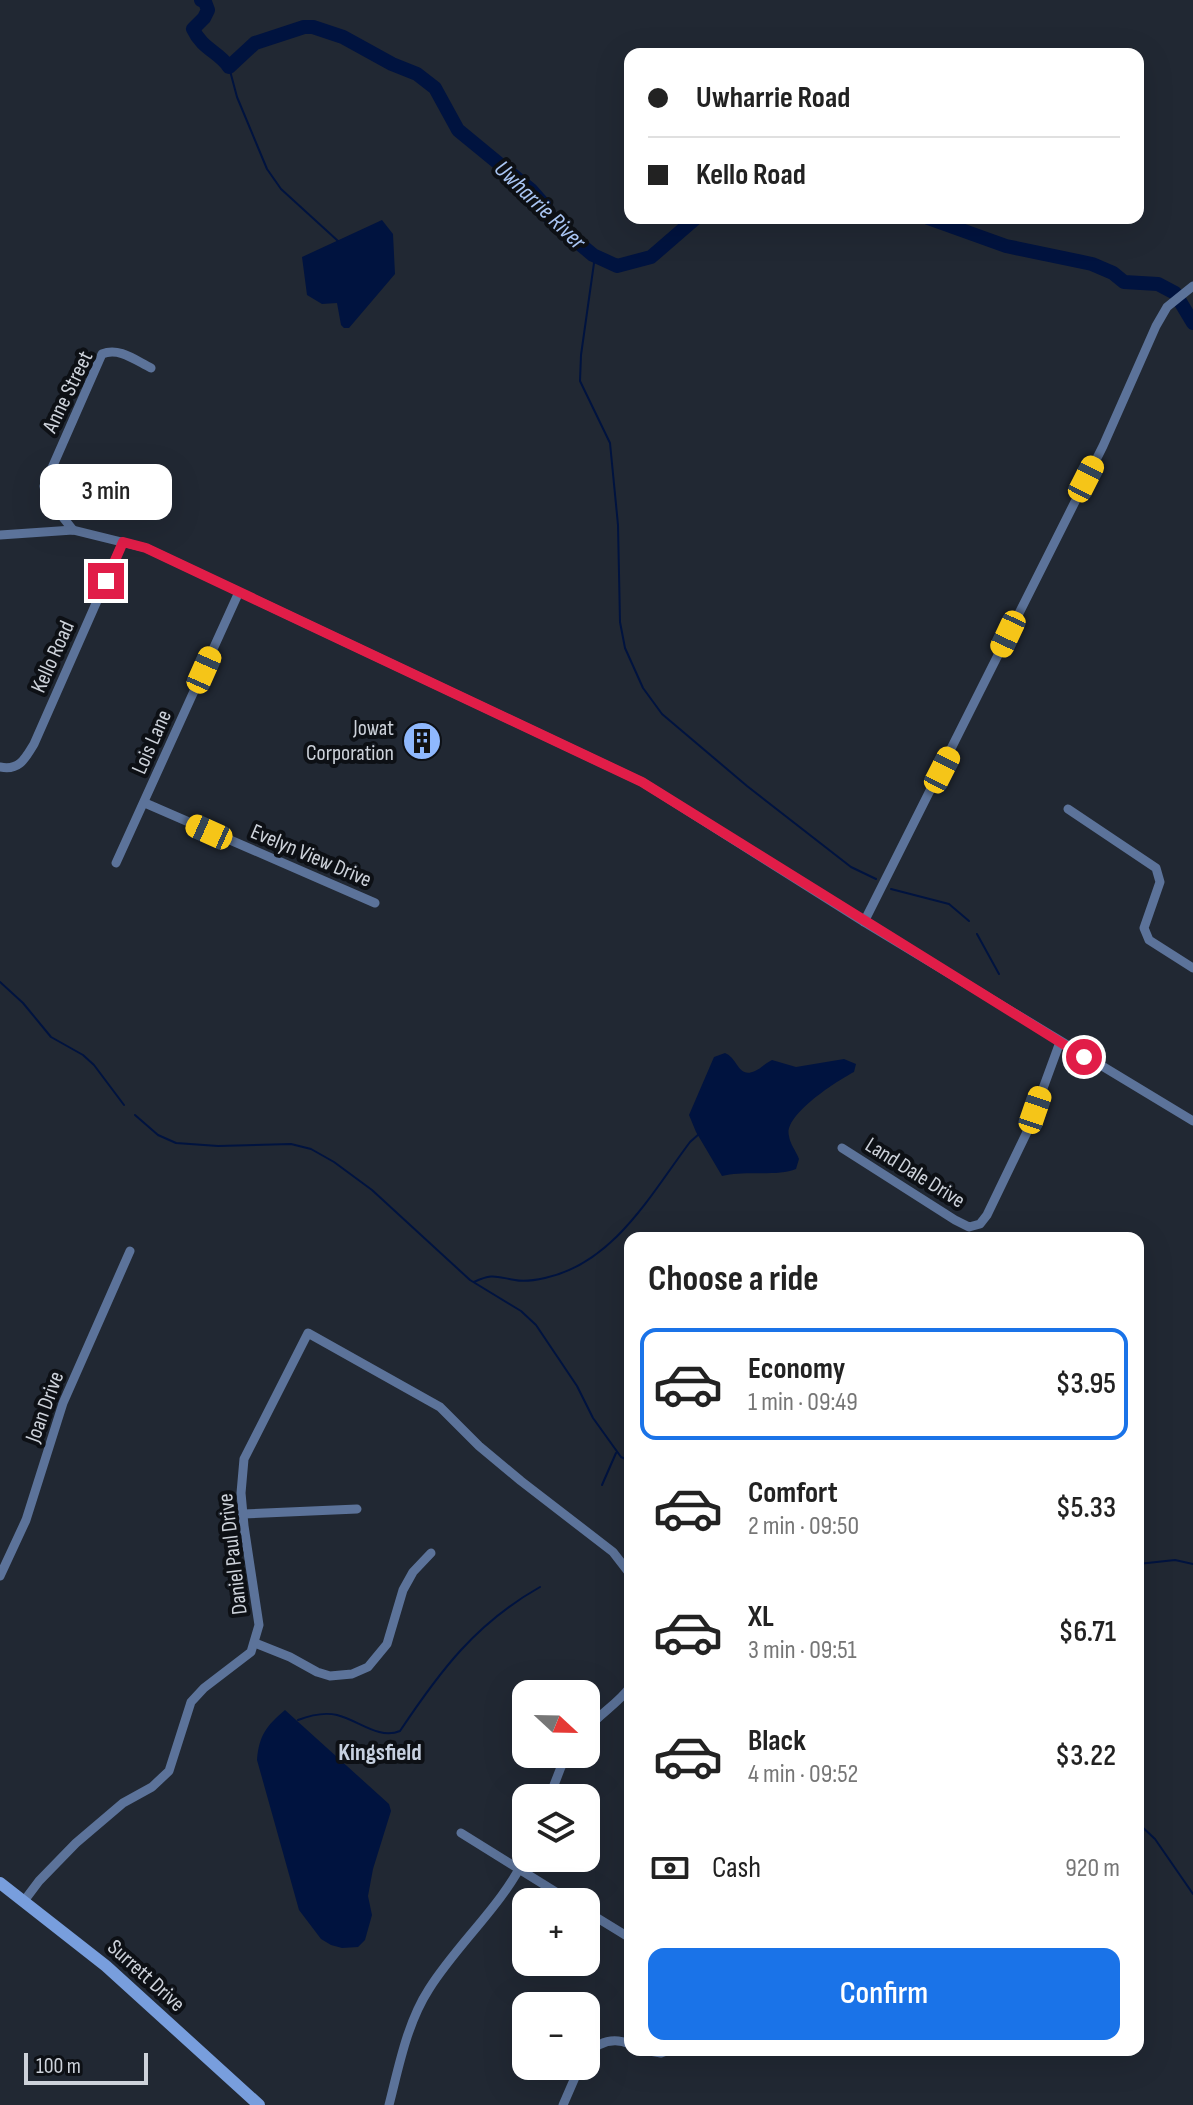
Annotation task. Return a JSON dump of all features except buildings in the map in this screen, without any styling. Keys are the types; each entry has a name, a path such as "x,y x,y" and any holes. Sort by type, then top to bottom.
{"street":[{"path":"864,922 1103,446 1156,326 1163,313 1193,286"},
{"name":"Anne Street","path":"73,530 46,496 44,486 102,354 111,350 121,352 151,368"},
{"path":"0,535 73,530 146,548 642,782 864,922 1193,1121"},
{"name":"Kello Road","path":"0,767 14,768 19,765 34,744 123,542"},
{"name":"Lois Lane","path":"116,863 239,592"},
{"name":"Evelyn View Drive","path":"145,803 375,903"},
{"path":"1068,809 1156,868 1160,882 1144,928 1149,940 1193,968"},
{"name":"Land Dale Drive","path":"842,1148 969,1227 980,1224 1027,1132 1060,1042"},
{"name":"Joan Drive","path":"0,1576 26,1520 63,1403 130,1251"},
{"name":"Daniel Paul Drive","path":"24,1901 76,1843 123,1803 152,1787 169,1771 191,1702 204,1688 251,1652 259,1625 241,1493 244,1459 308,1333 440,1407 479,1446 613,1552 624,1566"},
{"path":"243,1514 357,1509"},
{"path":"255,1643 330,1676 352,1674 368,1667 387,1644 408,1581 431,1553"},
{"path":"600,1716 624,1693"},
{"path":"461,1833 512,1864"},
{"path":"389,2105 412,2024 427,1992 518,1872"},
{"path":"525,1872 550,1888"},
{"name":"Surrett Drive","path":"0,1883 106,1966 259,2105"},
{"path":"600,1920 624,1934"},
{"path":"600,2047 612,2040 624,2043"},
{"path":"563,2105 574,2080"}],"water":[{"path":"382,220 393,234 395,274 349,328 344,328 337,303 322,304 307,295 302,257"},
{"path":"725,1053 741,1070 749,1073 772,1060 796,1067 844,1059 856,1064 854,1072 813,1100 794,1118 789,1136 799,1159 796,1169 780,1173 722,1176 689,1115 714,1057"},
{"path":"285,1710 389,1804 391,1811 368,1896 372,1915 365,1940 358,1947 342,1948 321,1939 299,1910 257,1760 265,1732"}],"waterway":[{"name":"Uwharrie River","path":"201,0 208,10 193,29 201,41 229,67 255,43 313,27 343,37 417,74 435,88 458,130 531,190 546,207 551,220 593,255 617,266 651,257 689,224"},
{"path":"229,67 237,97 267,169 281,189 338,241"},
{"name":"Uwharrie River","path":"945,224 1006,246 1092,264 1113,273 1124,282 1158,284 1175,293 1193,323"},
{"path":"595,256 580,381 610,443 618,525 620,622 625,648 643,688 662,714 747,786 851,867 876,879"},
{"path":"891,889 949,904 969,921"},
{"path":"977,934 999,974"},
{"path":"0,982 23,1003 51,1037 94,1065 124,1105"},
{"path":"135,1115 158,1135 176,1143 218,1146 291,1144 311,1149 334,1162 372,1190 470,1280 521,1311 536,1325 577,1386 593,1418 624,1458"},
{"path":"474,1282 490,1277 522,1281 541,1279 569,1270 591,1258 629,1224 699,1134"},
{"path":"602,1485 616,1453"},
{"path":"1144,1563 1175,1560 1193,1564"},
{"path":"298,1720 318,1714 332,1714 376,1731 400,1731 461,1650 497,1616 540,1587"},
{"path":"1144,1829 1155,1839 1193,1894"}],"place":[{"name":"Jowat Corporation","path":"422,741"}],"district":[{"name":"Kingsfield","path":"380,1752"}],"route":[{"path":"106,581 123,542 146,548 642,782 1084,1057"}]}
